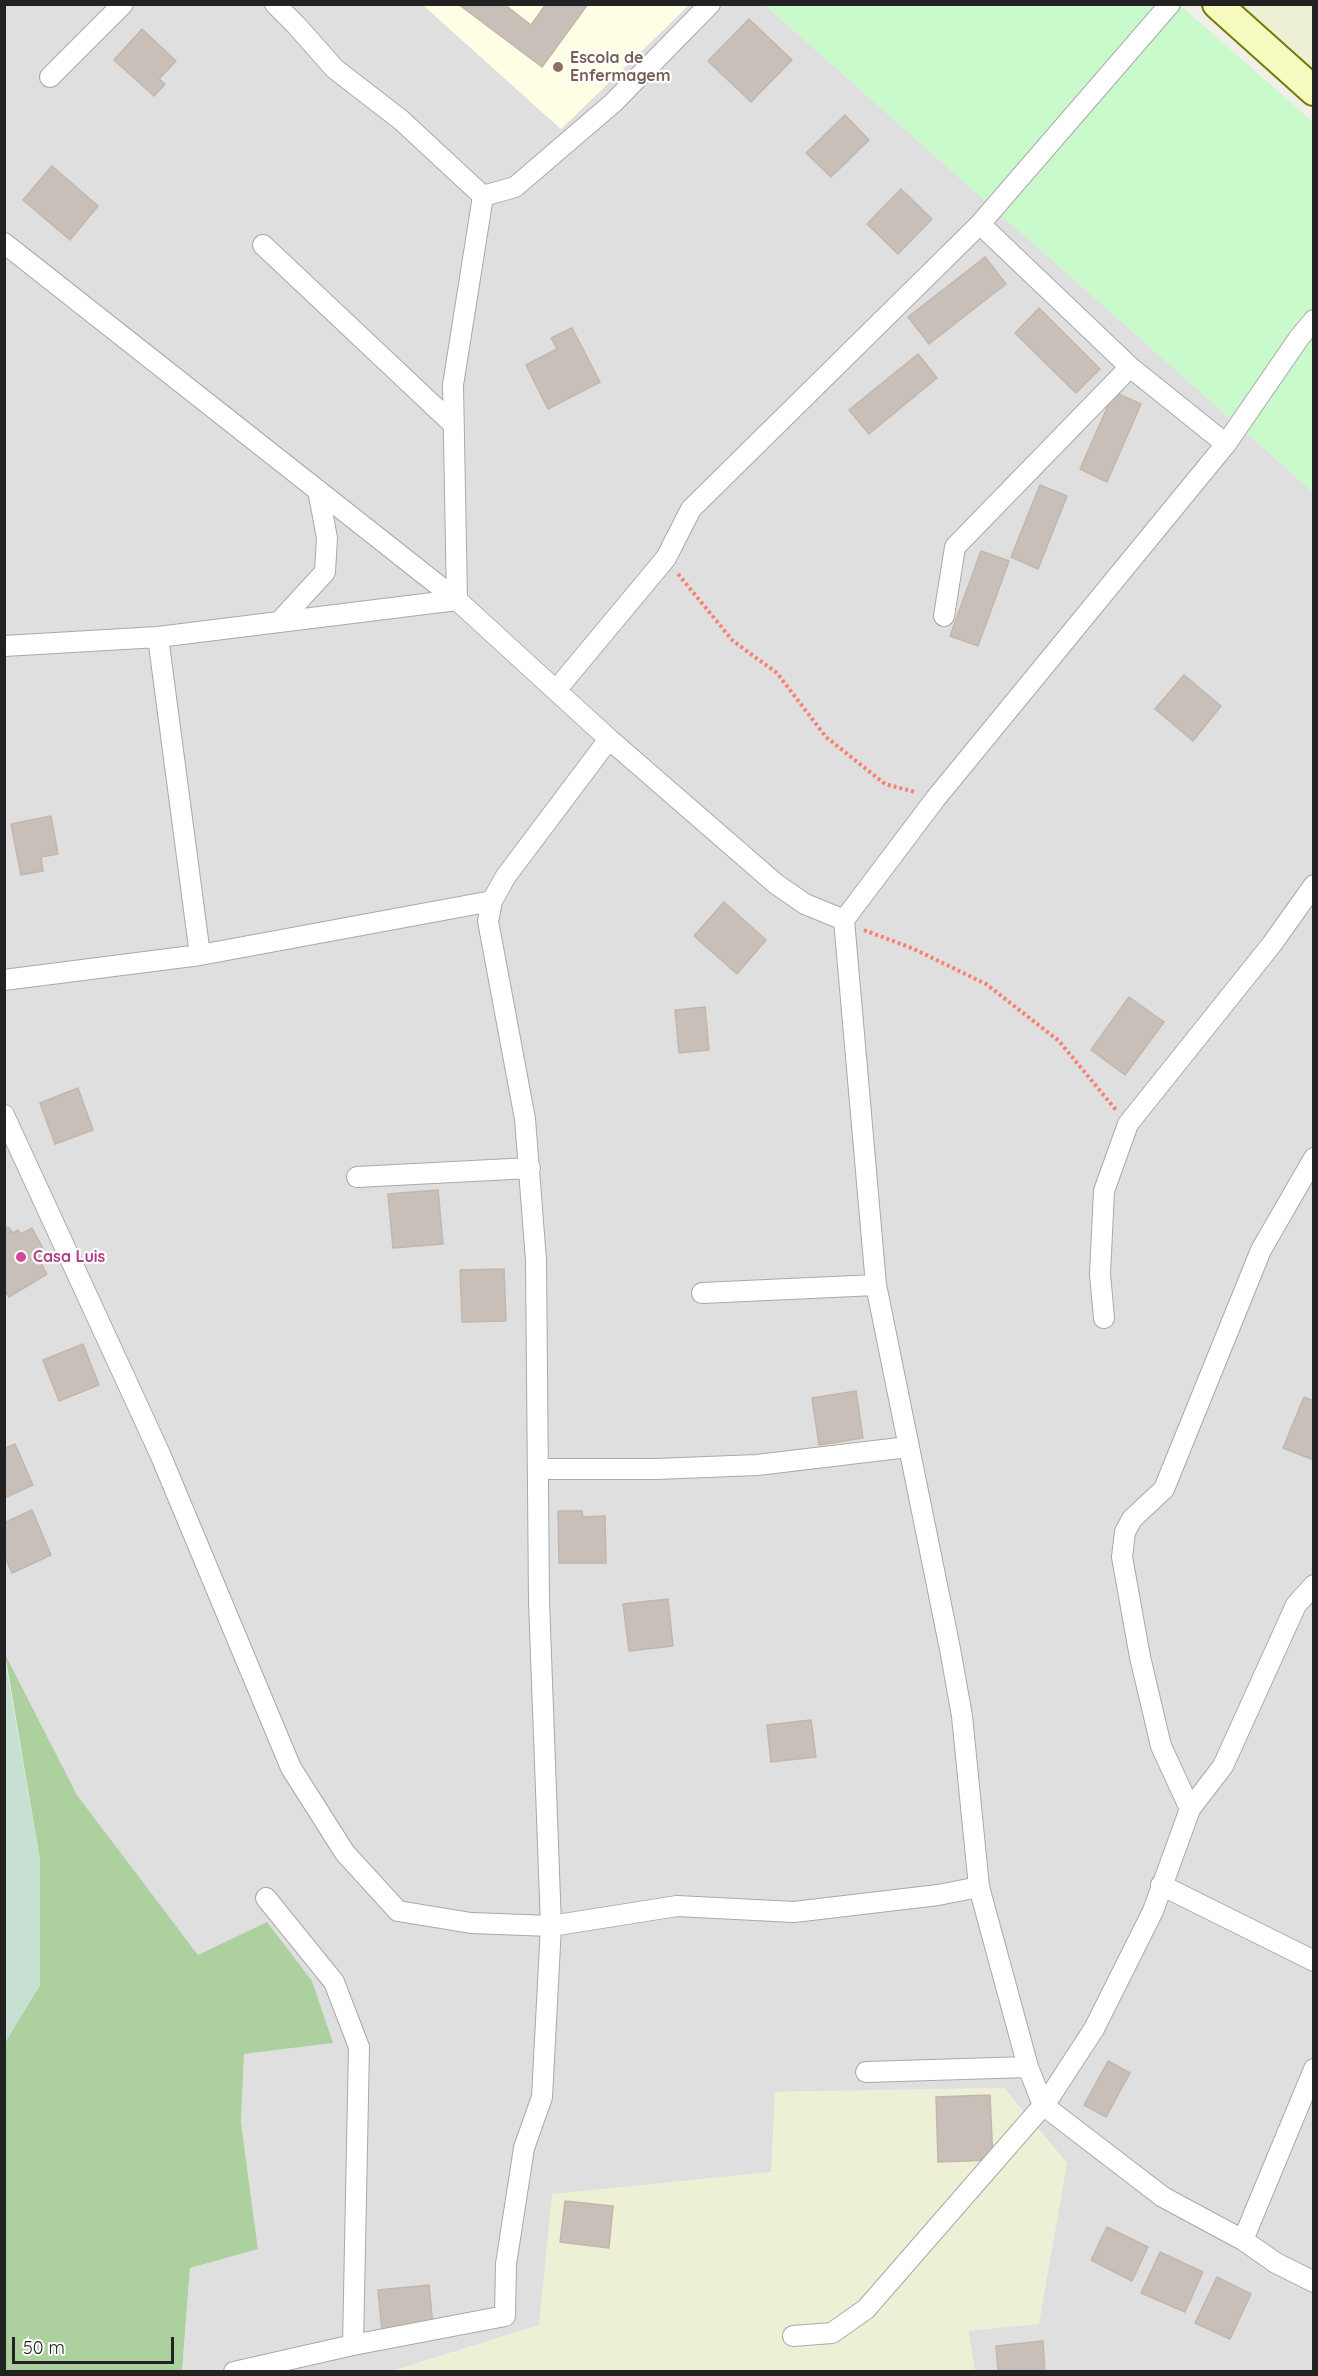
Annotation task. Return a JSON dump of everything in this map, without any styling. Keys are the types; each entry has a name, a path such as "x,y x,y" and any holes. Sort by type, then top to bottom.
{"main road":[{"path":"1217,4 1314,91"}],"street":[{"path":"50,77 123,4"},
{"path":"275,4 297,25 335,69 400,120 483,196"},
{"path":"483,196 515,187 613,103 710,4"},
{"path":"557,689 666,558 691,508 980,224 1170,4"},
{"path":"458,600 453,386 483,196"},
{"path":"980,224 1130,367 1226,444"},
{"path":"4,243 458,600 609,739 776,884 805,904 844,920"},
{"path":"263,245 454,425"},
{"path":"1314,320 1299,338 1226,444 936,798 844,920 876,1285 962,1716 979,1887 1028,2067 1043,2105 1163,2197 1243,2240 1276,2263 1314,2282"},
{"path":"944,616 954,548 1130,367"},
{"path":"280,621 325,572 327,538 318,490"},
{"path":"4,646 158,637 458,600"},
{"path":"158,637 200,955"},
{"path":"234,2372 353,2345 505,2316 506,2264 524,2148 542,2097 551,1926 539,1601 536,1260 525,1119 488,921 492,901 506,876 609,739"},
{"path":"1104,1318 1100,1274 1104,1191 1128,1124 1272,944 1314,885"},
{"path":"4,980 200,955 492,901"},
{"path":"4,1115 160,1454 291,1767 345,1853 398,1911 471,1923 551,1926 677,1906 794,1912 938,1895 979,1887"},
{"path":"1190,1809 1161,1746 1140,1657 1122,1557 1125,1532 1132,1519 1164,1489 1261,1250 1314,1158"},
{"path":"357,1177 530,1168"},
{"path":"702,1293 876,1285"},
{"path":"539,1469 656,1469 757,1465 908,1447"},
{"path":"793,2336 832,2333 866,2309 1043,2105 1094,2029 1153,1911 1190,1809 1223,1766 1296,1605 1314,1585"},
{"path":"1161,1886 1314,1961"},
{"path":"267,1898 334,1982 359,2047 353,2345"},
{"path":"866,2072 1028,2067"},
{"path":"1243,2240 1314,2069"}],"path":[{"path":"666,558 733,641 777,673 826,737 885,784 936,798"},
{"path":"844,920 868,932 914,949 986,984 1059,1041 1128,1124"}],"shaded area":[{"path":"4,5 423,5 561,129 689,5 765,5 1313,492 1313,2371 975,2371 968,2330 1067,2163 1004,2088 775,2092 772,2172 553,2195 539,2325 392,2371 182,2371 190,2268 258,2248 241,2122 244,2054 332,2043 198,1955 77,1795 5,1654"},
{"name":"Escola de Enfermagem","path":"423,5 689,5 561,129"},
{"path":"1236,5 1313,5 1313,74"},
{"path":"4,1654 40,1860 40,1985 5,2043"},
{"path":"1004,2088 1067,2163 1039,2324 968,2331 975,2371 392,2372 539,2325 552,2194 771,2172 775,2092"}],"green space":[{"path":"765,5 1180,5 1313,122 1313,492"},
{"path":"5,1654 77,1795 198,1955 267,1922 312,1981 333,2043 244,2054 241,2122 258,2249 190,2268 182,2371 5,2371 4,2043 40,1985 40,1860"}],"building":[{"path":"458,4 504,4 531,25 546,4 588,4 542,67"},
{"path":"749,19 792,60 751,102 708,61"},
{"path":"142,29 176,61 159,79 165,84 154,96 114,60"},
{"path":"845,115 869,140 831,177 806,153"},
{"path":"52,166 98,206 70,240 23,200"},
{"path":"901,189 932,219 898,254 867,224"},
{"path":"985,257 1006,284 929,344 908,317"},
{"path":"1039,308 1100,369 1076,393 1015,333"},
{"path":"572,328 600,382 548,409 526,365 557,349 551,338"},
{"path":"918,354 937,378 869,434 849,410"},
{"path":"1114,392 1141,404 1107,482 1080,469"},
{"path":"1040,485 1067,496 1038,569 1011,557"},
{"path":"981,551 1009,561 978,646 950,636"},
{"path":"1184,675 1221,706 1193,741 1155,709"},
{"path":"51,816 58,854 41,857 43,871 21,875 11,824"},
{"path":"724,902 766,940 737,974 694,936"},
{"path":"1129,997 1164,1022 1125,1075 1091,1050"},
{"path":"705,1007 709,1050 679,1053 675,1010"},
{"path":"78,1088 93,1130 55,1144 40,1103"},
{"path":"438,1190 443,1244 393,1248 388,1194"},
{"path":"8,1227 13,1233 18,1230 21,1234 32,1228 46,1254 38,1258 47,1274 9,1297 4,1289 4,1229"},
{"path":"504,1269 506,1321 462,1322 460,1270"},
{"path":"83,1344 99,1385 59,1401 43,1360"},
{"path":"856,1391 863,1438 819,1445 812,1398"},
{"path":"1304,1397 1314,1401 1314,1460 1283,1448"},
{"path":"15,1444 33,1485 4,1498 4,1449"},
{"path":"32,1510 51,1555 12,1573 4,1555 4,1523"},
{"path":"558,1511 582,1511 583,1517 605,1516 606,1563 559,1563"},
{"path":"668,1599 673,1646 629,1651 623,1604"},
{"path":"811,1720 816,1757 771,1762 767,1725"},
{"path":"1108,2061 1130,2073 1106,2117 1084,2105"},
{"path":"990,2095 993,2160 938,2162 936,2097"},
{"path":"565,2201 613,2206 609,2248 560,2242"},
{"path":"1107,2227 1148,2247 1132,2281 1091,2260"},
{"path":"1160,2252 1203,2272 1185,2312 1141,2293"},
{"path":"1217,2277 1251,2294 1230,2339 1195,2323"},
{"path":"429,2285 433,2327 382,2333 378,2290"},
{"path":"1043,2341 1045,2372 998,2372 996,2346"}],"place":[{"name":"Escola de Enfermagem","path":"558,67"},
{"name":"Casa Luis","path":"21,1257"}]}
